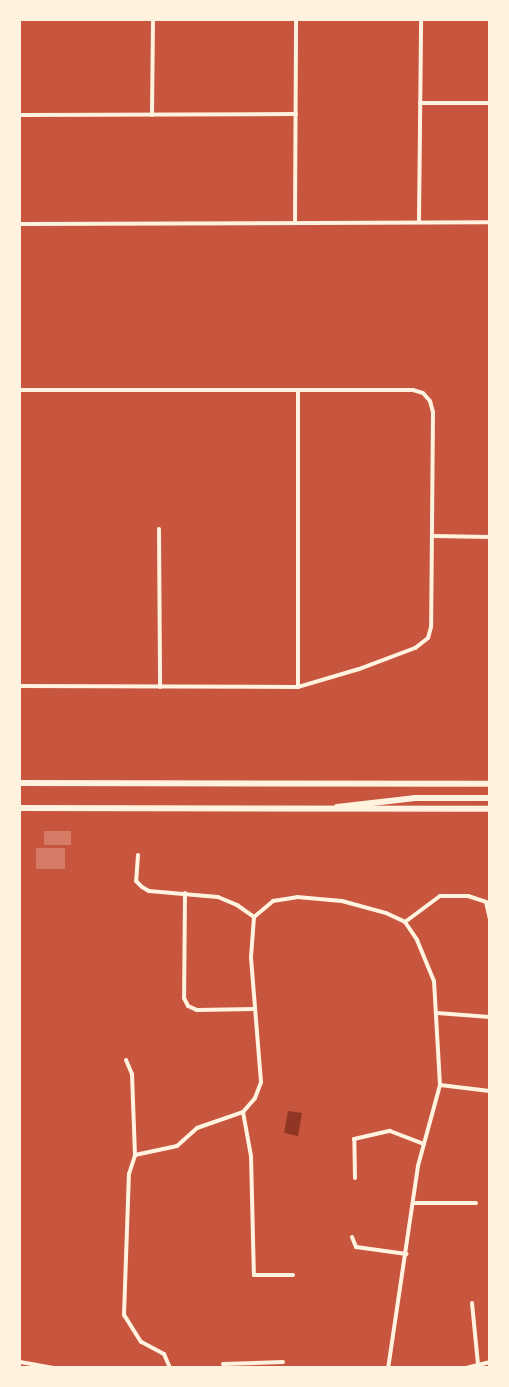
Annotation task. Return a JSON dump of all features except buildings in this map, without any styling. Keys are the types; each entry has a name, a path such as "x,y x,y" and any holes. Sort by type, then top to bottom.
{"main road":[{"path":"20,783 489,784"},
{"path":"307,811 415,798 489,798"},
{"path":"20,808 307,811 489,809"}],"street":[{"path":"152,116 153,20"},
{"path":"295,223 296,20"},
{"path":"419,222 421,20"},
{"path":"420,103 489,103"},
{"path":"20,116 296,114"},
{"path":"20,224 489,222"},
{"path":"20,390 298,392 413,390 423,393 430,401 433,412 431,627 428,638 414,648 359,669 298,687 20,686"},
{"path":"298,392 298,687"},
{"path":"159,530 160,687"},
{"path":"432,536 489,537"},
{"path":"138,855 136,881 149,891 218,897 237,905 254,917"},
{"path":"185,893 184,998 188,1006 197,1010 255,1009"},
{"path":"405,922 440,896 468,896 486,902 489,919"},
{"path":"135,1155 177,1146 197,1128 243,1112 255,1098 261,1082 251,957 254,917 273,901 297,897 342,901 386,912 405,922 417,940 434,981 440,1085 424,1144 413,1203 388,1368"},
{"path":"437,1013 489,1017"},
{"path":"126,1060 132,1074 135,1155 129,1174 124,1315 141,1342 164,1354 170,1368"},
{"path":"440,1085 457,1089 489,1091"},
{"path":"243,1112 251,1156 254,1275 294,1275"},
{"path":"355,1178 354,1140 390,1131 424,1144"},
{"path":"413,1203 476,1203"},
{"path":"352,1237 356,1247 406,1254"},
{"path":"472,1303 478,1364"},
{"path":"20,1362 52,1368"},
{"path":"224,1364 253,1365 283,1362"},
{"path":"466,1368 489,1362"}],"shaded area":[{"path":"288,1111 302,1113 298,1136 284,1133"}]}
